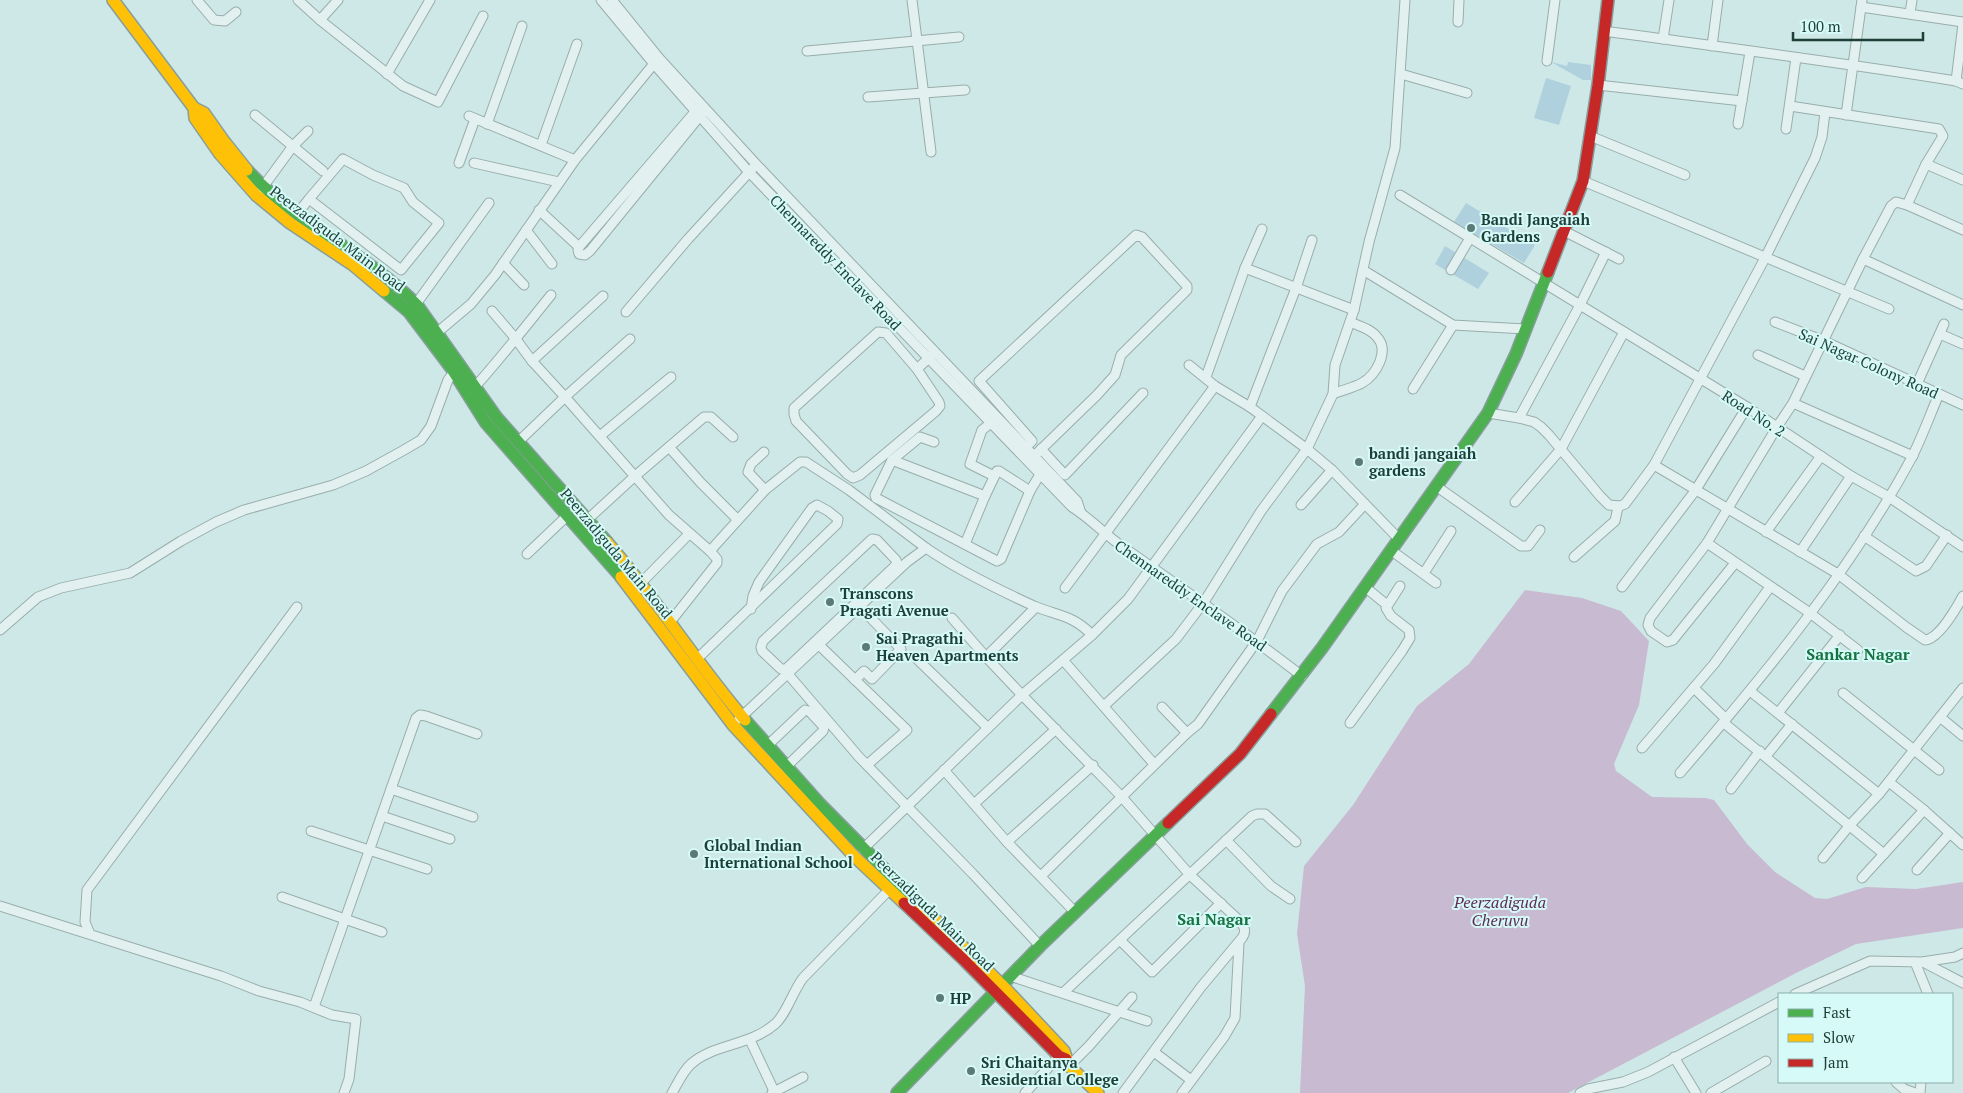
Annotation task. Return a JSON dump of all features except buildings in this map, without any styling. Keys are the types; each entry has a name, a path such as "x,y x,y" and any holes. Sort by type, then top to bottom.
{"street":[{"name":"Peerzadiguda Main Road","path":"113,0 194,108 195,118 220,154 260,191 290,223 353,265 409,312 518,442 641,583 742,716 786,767 863,848 913,906"},
{"path":"197,0 214,20 225,21 236,12"},
{"path":"298,0 320,20 403,86 438,102 484,16"},
{"path":"320,20 338,0"},
{"path":"387,74 430,0"},
{"name":"Chennareddy Enclave Road","path":"601,0 701,110 756,164 963,389 991,423 1026,447"},
{"name":"Chennareddy Enclave Road","path":"612,0 657,61"},
{"path":"912,0 931,152"},
{"path":"1105,705 1176,639 1204,602 1262,511 1307,448 1332,394 1335,365 1354,310 1395,148 1405,0"},
{"path":"1458,22 1459,0"},
{"path":"1547,60 1555,0"},
{"path":"897,1093 1040,946 1240,754 1302,676 1488,413 1525,329 1583,181 1598,85 1608,0"},
{"path":"1663,39 1669,0"},
{"path":"1712,46 1718,0"},
{"path":"1910,13 1912,0"},
{"path":"1604,31 1750,52 1852,64 1960,82 1963,23 1861,4 1852,64 1846,115"},
{"path":"487,124 522,26"},
{"path":"807,51 959,37"},
{"path":"541,145 577,44"},
{"path":"1738,124 1750,52"},
{"path":"1786,129 1796,58"},
{"path":"439,331 471,304 575,160 657,61"},
{"path":"1401,74 1467,92"},
{"path":"1598,85 1742,101"},
{"path":"868,97 965,90"},
{"path":"1790,106 1939,129 1943,136 1926,164 1907,205"},
{"path":"616,212 592,232 579,247 578,253 586,255 607,230 616,212 701,110"},
{"name":"Chennareddy Enclave Road","path":"701,110 749,172 932,356"},
{"path":"1488,413 1534,422 1561,449 1600,496 1609,504 1618,506 1624,504 1654,465 1765,258 1816,158 1822,137 1825,112"},
{"path":"255,115 323,171"},
{"path":"458,163 472,118 575,160"},
{"path":"260,191 293,146 308,131"},
{"path":"1590,136 1685,175"},
{"path":"296,214 343,159 373,175 404,188 413,202 439,223 401,270 309,199"},
{"path":"474,163 559,182"},
{"path":"626,312 756,164"},
{"path":"1926,164 1963,180"},
{"path":"1583,181 1889,309"},
{"name":"Peerzadiguda Main Road","path":"260,191 366,260 416,304 439,331 455,368 486,423 631,589 733,725 855,857 889,890 913,906 1002,984 1065,1060 1098,1093"},
{"name":"Road No. 2","path":"1400,195 1747,407 1851,476 1889,496 1963,546"},
{"path":"1735,563 1673,640 1667,642 1663,640 1649,627 1650,618 1707,543 1793,403 1862,259 1891,206 1896,202 1907,205 1963,230"},
{"path":"416,304 489,204"},
{"path":"540,210 579,247"},
{"path":"600,224 607,230"},
{"path":"1206,377 1245,268 1262,229"},
{"path":"526,230 552,264"},
{"path":"1564,231 1619,259"},
{"path":"592,232 599,239"},
{"path":"1026,447 979,382 1136,235 1142,237 1187,286 1187,290 1122,355 1115,375 1097,395 1031,460"},
{"path":"1451,270 1470,238"},
{"path":"1250,407 1296,288 1312,240"},
{"path":"1519,418 1580,305 1606,252"},
{"path":"1862,259 1963,305"},
{"path":"502,263 524,286"},
{"path":"1245,268 1354,310"},
{"path":"1363,270 1453,325 1525,329"},
{"path":"474,388 504,355 515,338 551,295"},
{"path":"532,361 603,296"},
{"path":"492,311 532,361 669,515 718,559 717,563 671,621"},
{"path":"1332,394 1362,383 1369,378 1378,366 1382,355 1382,347 1376,335 1370,330 1350,322"},
{"name":"Sai Nagar Colony Road","path":"1775,322 1824,341 1963,405"},
{"path":"1917,384 1944,324"},
{"path":"1413,389 1453,325"},
{"path":"878,332 886,333 918,370 940,406 883,456 860,475 853,478 796,421 794,408 878,332"},
{"path":"1515,502 1561,449 1624,332"},
{"path":"1940,334 1963,344"},
{"path":"518,442 630,339"},
{"path":"1758,355 1805,376"},
{"path":"918,370 932,356"},
{"path":"1189,365 1216,386 1250,407 1307,448 1332,470 1398,538"},
{"path":"0,630 38,597 61,588 130,573 216,522 244,510 333,485 366,471 404,450 421,440 431,426 448,380 455,368"},
{"path":"600,436 671,377"},
{"path":"1065,588 1216,386"},
{"name":"Chennareddy Enclave Road","path":"963,389 1026,447 1031,460 1077,501 1081,513 1104,534 1204,602 1302,676"},
{"path":"1041,449 1065,475 1143,394"},
{"path":"1680,773 1750,691 1838,574 1864,536 1912,456 1938,394"},
{"path":"1793,403 1912,456"},
{"path":"1622,586 1695,491 1747,407"},
{"path":"588,520 634,476 704,417 708,416 734,437"},
{"path":"863,848 1022,695 1092,635 1128,600 1262,416"},
{"path":"991,423 982,430 970,464 994,476"},
{"path":"934,442 920,437 892,460 875,495 876,498 1000,562 1030,491 1042,471"},
{"path":"669,447 737,519"},
{"path":"764,452 751,464 748,472 766,490"},
{"path":"1766,532 1821,456"},
{"path":"892,460 985,496"},
{"path":"710,551 737,519 766,490 800,462 806,462 849,490 926,548 1036,607 1082,624 1092,635"},
{"path":"1654,465 1838,574 1925,640 1933,637 1941,630 1963,596"},
{"path":"1301,504 1332,470"},
{"path":"965,544 994,476 999,471 1030,491"},
{"path":"1800,552 1851,476"},
{"path":"1436,486 1521,546 1528,546 1540,530"},
{"path":"1041,876 1154,764 1198,724 1257,641 1282,591 1317,544 1339,532 1365,504"},
{"path":"697,659 751,609 837,524 838,520 828,511 817,505 812,508 760,582 755,591 751,609"},
{"path":"1574,558 1615,521 1618,506"},
{"path":"527,554 568,515"},
{"path":"1424,573 1451,531"},
{"path":"641,583 689,534"},
{"path":"1864,536 1916,571 1926,566 1947,535"},
{"path":"733,725 784,671 786,668 894,567 897,563 896,560 877,540 872,539 763,641 762,651 784,671 867,766 1040,946"},
{"path":"1707,543 1810,612 1858,650"},
{"path":"784,671 818,644 907,562 926,548"},
{"path":"1392,551 1436,583"},
{"path":"1350,722 1410,638 1409,630 1387,612 1386,608 1400,586"},
{"path":"1365,587 1387,605"},
{"path":"1642,748 1714,664 1770,587"},
{"path":"855,680 864,671 872,679 901,649 859,606"},
{"path":"90,934 84,922 86,890 297,607"},
{"path":"986,657 1036,607"},
{"path":"952,618 1022,695 1122,796 1190,875 1242,923 1245,929 1245,933 1239,942 1201,987 1122,1093"},
{"path":"1778,713 1840,635"},
{"path":"818,644 907,730 867,766"},
{"path":"917,659 988,728"},
{"path":"1063,660 1105,705 1154,764"},
{"path":"1694,688 1725,721 1884,854"},
{"path":"1823,858 1850,825 1880,794 1963,688"},
{"path":"1750,691 1880,794"},
{"path":"1842,693 1939,770"},
{"path":"1162,707 1187,733"},
{"path":"768,745 805,710 809,711 823,726 823,731 786,767"},
{"path":"314,1007 416,718 420,715 476,734"},
{"path":"1940,717 1963,736"},
{"path":"1731,789 1792,724"},
{"path":"974,804 1056,729"},
{"path":"1008,842 1093,766"},
{"path":"944,770 1008,842 1075,912"},
{"path":"1889,782 1963,845"},
{"path":"391,789 473,817"},
{"path":"1862,878 1924,810"},
{"path":"1064,993 1252,816 1265,814 1296,842"},
{"path":"382,816 450,839"},
{"path":"311,830 427,869"},
{"path":"1916,870 1950,833"},
{"path":"1226,840 1272,886 1290,898"},
{"path":"672,1093 685,1070 701,1057 750,1040 776,1024 782,1016 794,990 803,978 889,890"},
{"path":"282,897 382,932"},
{"path":"1120,940 1152,972 1221,903"},
{"path":"0,906 220,976 259,991 314,1007 332,1015 356,1019 349,1080 344,1093"},
{"path":"1182,1093 1224,1037 1235,1018 1239,942"},
{"path":"1797,993 1870,961 1919,962 1955,957 1963,953"},
{"path":"1919,962 1963,983"},
{"path":"1919,962 1928,993"},
{"path":"1002,984 1064,993 1147,1021"},
{"path":"1025,1093 1120,1012 1132,997"},
{"path":"1580,1093 1588,1089 1623,1082 1648,1072 1778,1003"},
{"path":"750,1040 774,1093 803,1077"},
{"path":"1154,1052 1191,1080"},
{"path":"1674,1057 1696,1093"},
{"path":"1710,1093 1766,1061"},
{"path":"1897,1083 1904,1090 1915,1093"}],"shaded area":[{"path":"1551,62 1567,66 1568,62 1591,65 1591,80 1583,80"},
{"path":"1546,78 1571,86 1559,125 1534,118"},
{"path":"1466,203 1535,245 1524,263 1454,222"},
{"path":"1445,246 1489,273 1478,289 1435,264"}],"water":[{"name":"Peerzadiguda Cheruvu","path":"1525,590 1582,598 1621,611 1649,641 1639,705 1614,764 1616,771 1652,797 1705,798 1714,800 1747,844 1775,872 1815,898 1827,899 1866,887 1916,889 1963,882 1963,928 1856,944 1798,972 1568,1093 1300,1093 1305,986 1297,934 1304,866 1353,805 1417,706 1469,664"}],"traffic: fast":[{"path":"247,170 287,207 376,270 417,305 497,418 607,542"},
{"path":"1271,714 1322,648 1488,413 1516,354 1548,272"},
{"path":"384,291 409,312 452,369 486,423 621,577"},
{"path":"745,720 819,803 912,897"},
{"path":"897,1093 1040,946 1168,823"}],"traffic: slow":[{"path":"113,0 194,108"},
{"path":"247,170 204,113 194,108 195,118 220,154 256,195 290,223 353,265 384,291"},
{"path":"607,542 745,720"},
{"path":"621,577 733,725 855,857 904,903"},
{"path":"912,897 1004,987 1064,1051 1069,1066 1098,1093"}],"traffic: jam":[{"path":"1548,272 1583,181 1598,85 1608,0"},
{"path":"1168,823 1240,754 1271,714"},
{"path":"904,903 964,960 1059,1056 1066,1059"}],"place":[{"name":"Bandi Jangaiah Gardens","path":"1471,228"},
{"name":"bandi jangaiah gardens","path":"1359,462"},
{"name":"Transcons Pragati Avenue","path":"830,602"},
{"name":"Sai Pragathi Heaven Apartments","path":"866,647"},
{"name":"Global Indian International School","path":"694,854"},
{"name":"HP","path":"940,998"},
{"name":"Sri Chaitanya Residential College","path":"971,1071"}],"district":[{"name":"Sankar Nagar","path":"1858,654"},
{"name":"Sai Nagar","path":"1214,919"}]}
